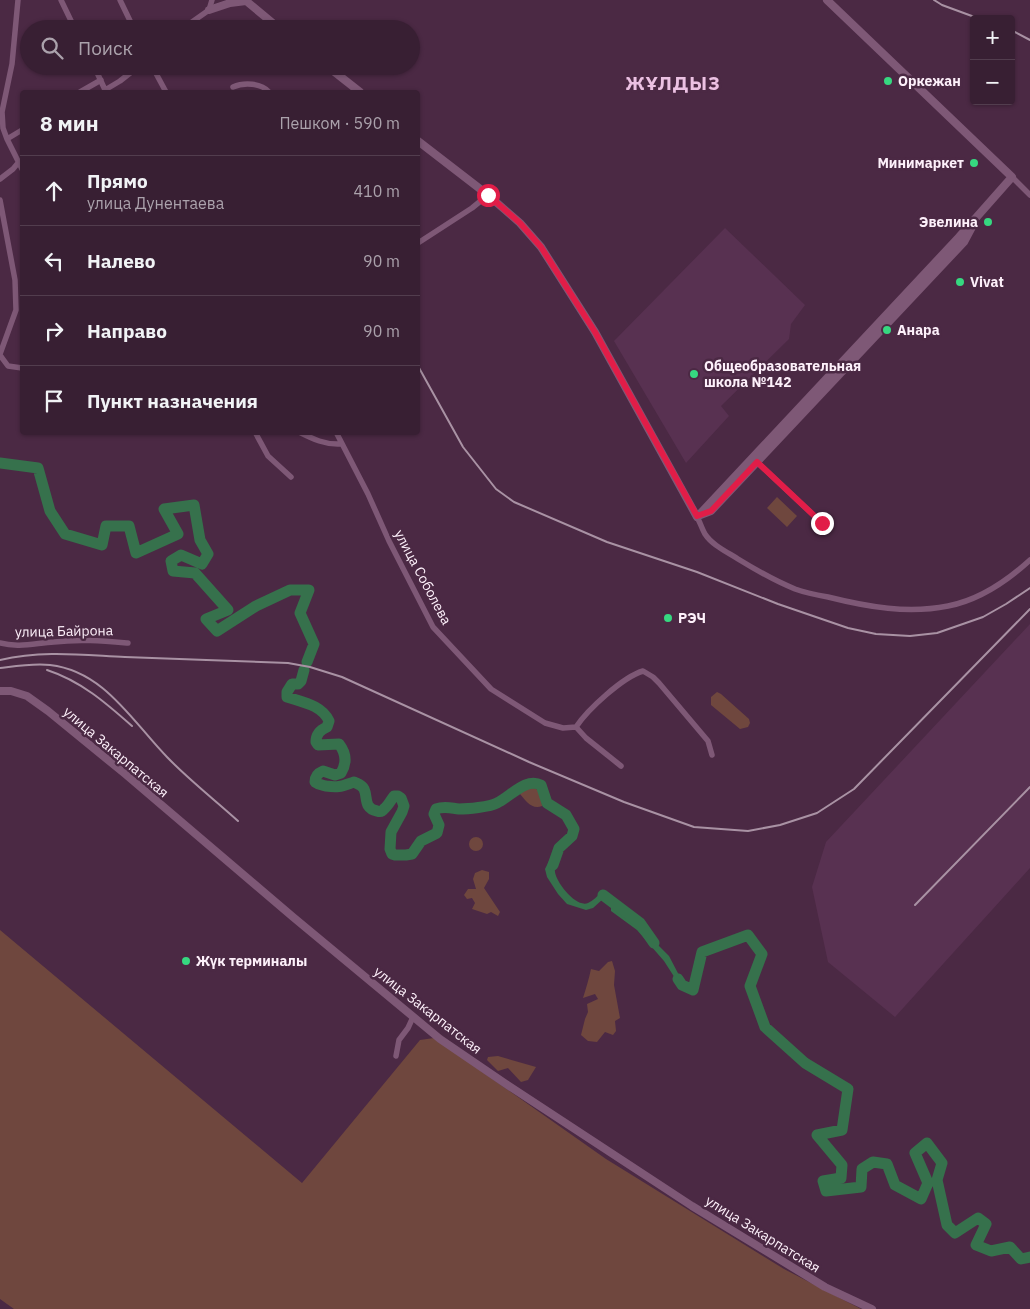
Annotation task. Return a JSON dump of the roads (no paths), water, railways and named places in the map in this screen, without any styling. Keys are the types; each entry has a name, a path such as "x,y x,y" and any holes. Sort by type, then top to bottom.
{"street":[{"path":"18,0 12,64 2,112 3,128 20,166"},
{"path":"61,0 71,20"},
{"path":"120,0 130,20"},
{"path":"209,10 212,0"},
{"path":"827,0 1030,195"},
{"path":"195,20 209,10 230,3 246,1 269,20"},
{"path":"98,75 105,90"},
{"path":"106,90 128,75"},
{"path":"157,75 165,90"},
{"path":"338,75 357,90"},
{"path":"84,90 101,80"},
{"path":"233,87 241,83 262,87 266,90"},
{"path":"7,139 20,131"},
{"path":"420,143 488,195 520,223 541,247 595,332 706,534 717,546 754,569 796,589 854,604 892,610 948,606 966,601 996,587 1030,560"},
{"path":"0,179 13,169 18,162"},
{"path":"697,516 1012,177"},
{"path":"420,242 472,208 488,195"},
{"path":"0,200 15,280 16,310 0,355 8,366 20,368"},
{"path":"697,516 711,511 964,242 977,216"},
{"path":"257,435 268,456 291,477"},
{"path":"305,435 329,444 341,444"},
{"name":"улица Соболева","path":"337,435 433,628 491,689 545,723 563,728 576,727"},
{"path":"757,462 822,523"},
{"name":"улица Байрона","path":"0,643 29,646 52,642 90,640 128,643"},
{"path":"621,766 586,738 576,727 586,714 625,680 643,671 659,683 708,741 712,755"},
{"name":"улица Закарпатская","path":"0,691 11,691 27,696 48,711 440,1039 692,1206 825,1287 872,1309"},
{"path":"396,1056 399,1040 413,1017"}],"waterway":[{"path":"0,463 38,468 50,511 65,534 102,545 106,526 129,526 136,553 178,534 164,509 194,505 200,540 208,554 202,564 181,555 171,561 173,571 195,573 228,610 206,619 217,631 256,606 290,590 309,590 300,613 314,644 307,662"},
{"path":"304,670 301,681 298,684 292,684 287,692 287,697 322,711 329,721 327,727 319,733 316,742 318,745 339,744 345,758 341,773 335,775 323,771 317,775 315,782 334,787 354,782 363,788 368,805 373,810 379,812 385,808 394,796 401,798 404,806 391,832 390,849 392,854 412,854 421,841 437,833 439,825 434,814 436,809 444,807 467,809 489,806 518,789 535,783 541,785 547,803 566,815 574,829 572,836 559,848 553,865"},
{"path":"603,895 640,923 654,943"},
{"path":"678,979 682,985 693,990 702,952 748,935 762,954 750,986 765,1027 805,1063 848,1089 842,1130 817,1135 842,1165 841,1178 823,1181 826,1191 861,1187 862,1169 873,1162 887,1164 895,1185 921,1199 928,1183 915,1153 927,1143 942,1163 937,1180 947,1225 955,1233 978,1218 986,1224 976,1245 991,1251 1010,1247 1021,1259 1030,1257"}],"railway":[{"path":"934,0 970,15"},
{"path":"1015,32 1030,40"},
{"path":"420,370 463,447 496,489 514,502 607,542 697,572 778,604 848,628 876,634 910,636 937,633 983,617 1030,588"},
{"path":"0,660 32,655 62,654 288,663 310,667 342,677 529,762 624,802 694,827 748,831 780,825 817,813 854,789 1030,609"},
{"path":"0,668 50,665 69,669 102,687 175,765 238,821"},
{"path":"47,670 82,686 132,726"},
{"path":"915,905 1030,787"}],"place":[{"name":"Оркежан","path":"888,81"},
{"name":"Минимаркет","path":"974,163"},
{"name":"Эвелина","path":"988,222"},
{"name":"Vivat","path":"960,282"},
{"name":"Анара","path":"887,330"},
{"name":"Общеобразовательная школа №142","path":"694,374"},
{"name":"РЭЧ","path":"668,618"},
{"name":"Жүк терминалы","path":"186,961"}],"district":[{"name":"ЖҰЛДЫЗ","path":"673,83"}]}
